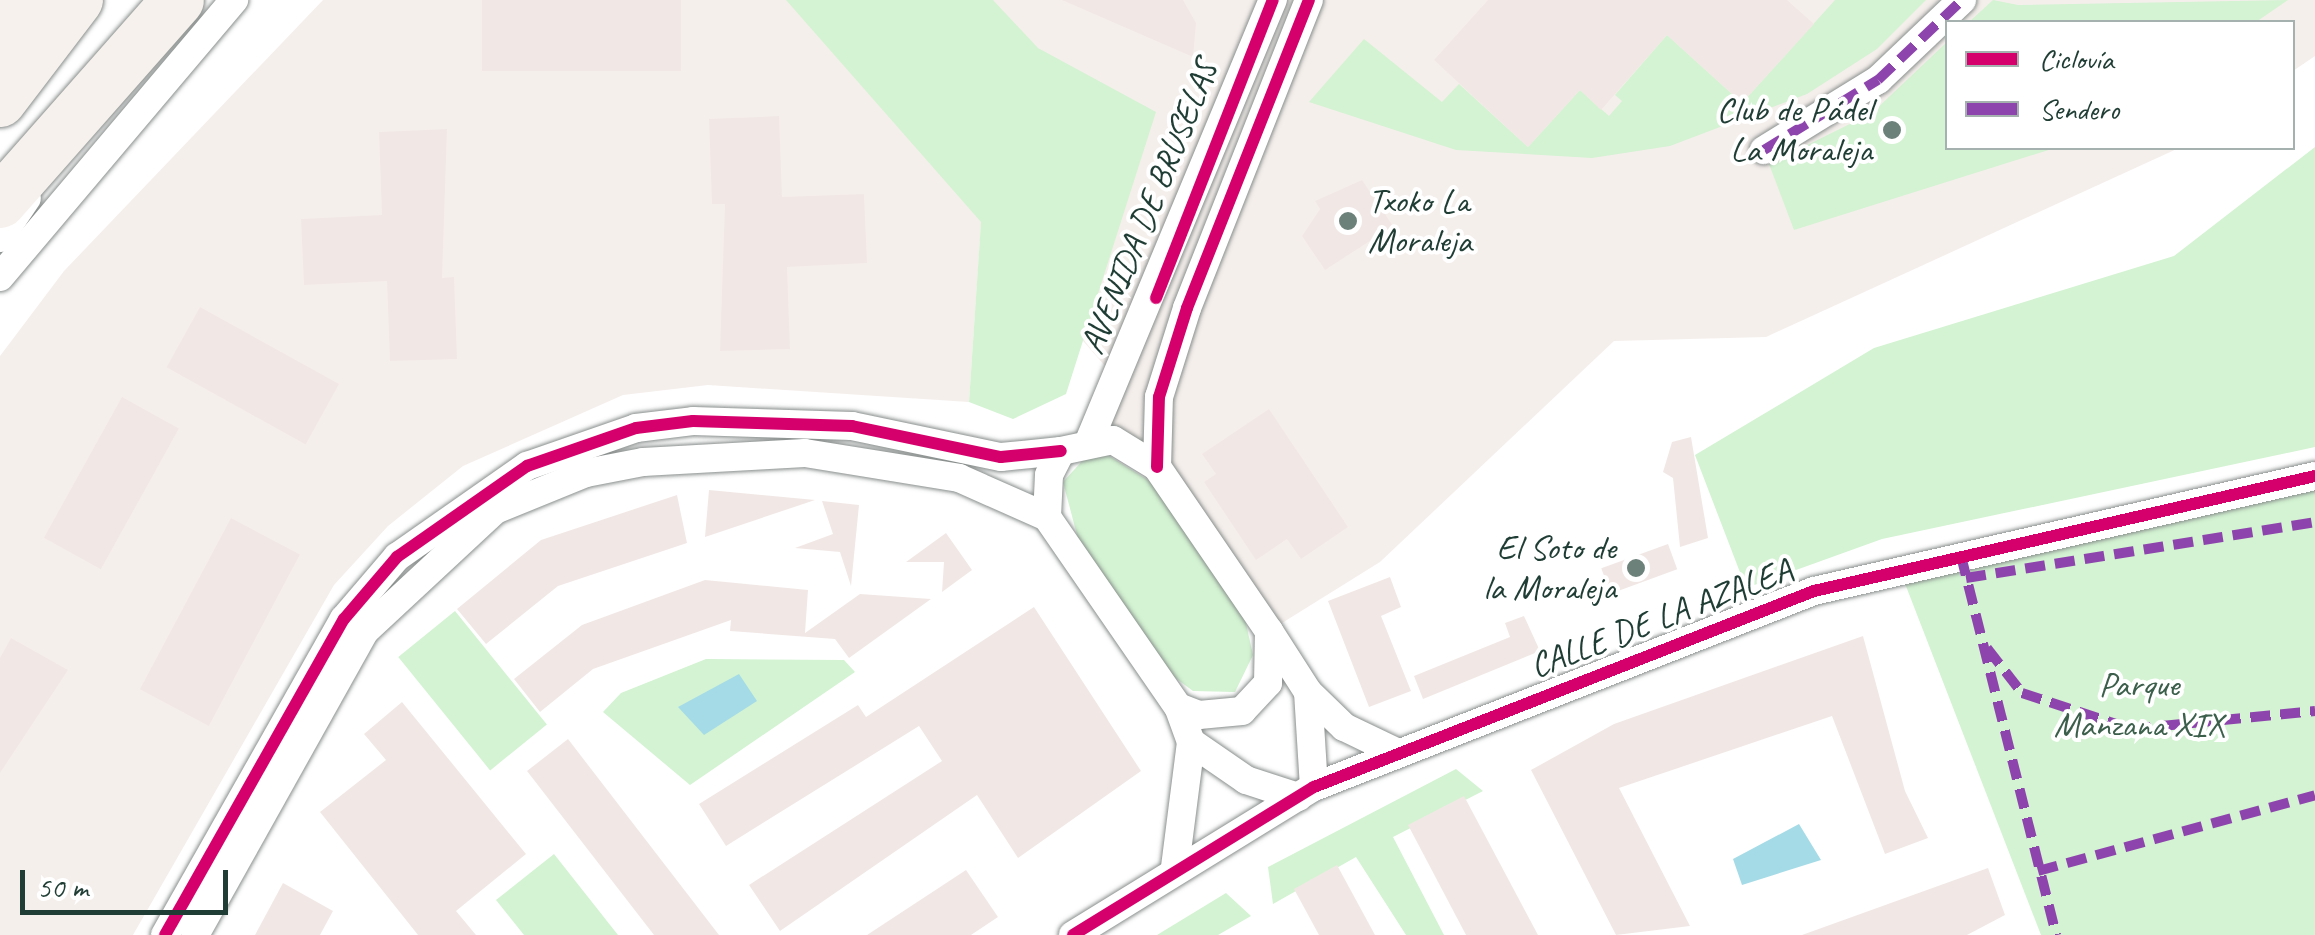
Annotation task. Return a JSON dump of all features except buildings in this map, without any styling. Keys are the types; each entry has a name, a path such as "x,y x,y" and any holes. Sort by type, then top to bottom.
{"highway":[{"path":"0,35 29,0"},
{"path":"0,101 77,0"},
{"path":"0,202 178,0"}],"street":[{"path":"0,276 234,0"},
{"name":"AVENIDA DE BRUSELAS","path":"1090,439 1273,0"},
{"name":"AVENIDA DE BRUSELAS","path":"1157,467 1158,397 1187,308 1309,0"},
{"path":"1764,150 1878,80 1962,0"},
{"path":"0,238 104,86"},
{"path":"164,935 344,618 396,557 527,466 636,428 693,422 852,426 1001,457 1061,451 1090,439 1124,445 1157,467 1308,692 1344,727 1396,752"},
{"path":"1047,517 1048,475 1061,451"},
{"path":"195,935 365,632 494,510 586,472 696,454 804,453 958,478 1047,517 1178,707 1190,742 1175,867"},
{"name":"CALLE DE LA AZALEA","path":"1073,935 1175,867 1306,792 1396,752 1814,591 2315,476"},
{"path":"1178,707 1242,711 1268,682 1269,631"},
{"path":"1190,742 1246,780 1306,792 1308,692"}],"shaded area":[{"path":"323,0 2315,0 2315,56 2295,70 2295,20 1945,20 1945,150 2175,150 1766,337 1614,341 1380,562 1269,631 1157,467 1090,439 1120,383 981,225 969,402 708,385 623,395 463,466 388,526 334,585 133,935 0,935 0,356 64,271"}],"green space":[{"path":"786,0 993,0 1038,48 1156,112 1066,394 1013,419 969,402 981,222"},
{"path":"1835,0 1926,0 1877,49 1807,94 1670,146 1592,158 1456,150 1309,102 1364,39 1442,102 1459,84 1528,147 1580,90 1609,116 1622,101 1615,95 1667,35 1742,103"},
{"path":"1993,0 2018,5 2288,0 2259,20 1971,20"},
{"name":"Club de Pádel La Moraleja","path":"1945,44 1945,150 2049,150 1794,230 1769,164 1872,113"},
{"path":"2315,147 2315,447 1882,539 1746,588 1695,455 1874,348 2174,256"},
{"path":"1106,454 1153,483 1245,619 1253,655 1235,692 1193,691 1166,671 1081,550 1063,482 1084,459"},
{"name":"Parque Manzana XIX","path":"2315,487 2315,935 2041,935 1904,581"},
{"path":"455,611 547,724 490,770 398,657"},
{"path":"706,659 844,660 855,672 690,785 603,712 621,693"},
{"path":"1456,769 1483,791 1393,837 1444,935 1406,935 1356,857 1273,904 1268,867"},
{"path":"554,854 618,935 524,935 496,900"},
{"path":"1226,893 1251,916 1218,935 1157,935"}],"water":[{"path":"739,674 757,701 704,735 678,707"},
{"path":"1799,824 1821,860 1742,885 1733,859"}],"marked path":[{"path":"1764,150 1878,80 1962,0"},
{"path":"1966,578 2315,522"},
{"path":"1961,556 2056,935"},
{"path":"1987,648 2022,693 2131,729 2315,711"},
{"path":"2038,871 2315,795"}],"cycle path":[{"path":"1156,298 1273,0"},
{"path":"1157,467 1159,397 1187,308 1309,0"},
{"path":"165,935 344,619 397,557 527,466 636,428 693,421 852,426 1001,457 1061,451"},
{"path":"1073,935 1314,787 1814,591 2315,476"}],"place":[{"name":"Club de Pádel La Moraleja","path":"1892,130"},
{"name":"Txoko La Moraleja","path":"1348,221"},
{"name":"El Soto de la Moraleja","path":"1636,568"}]}
